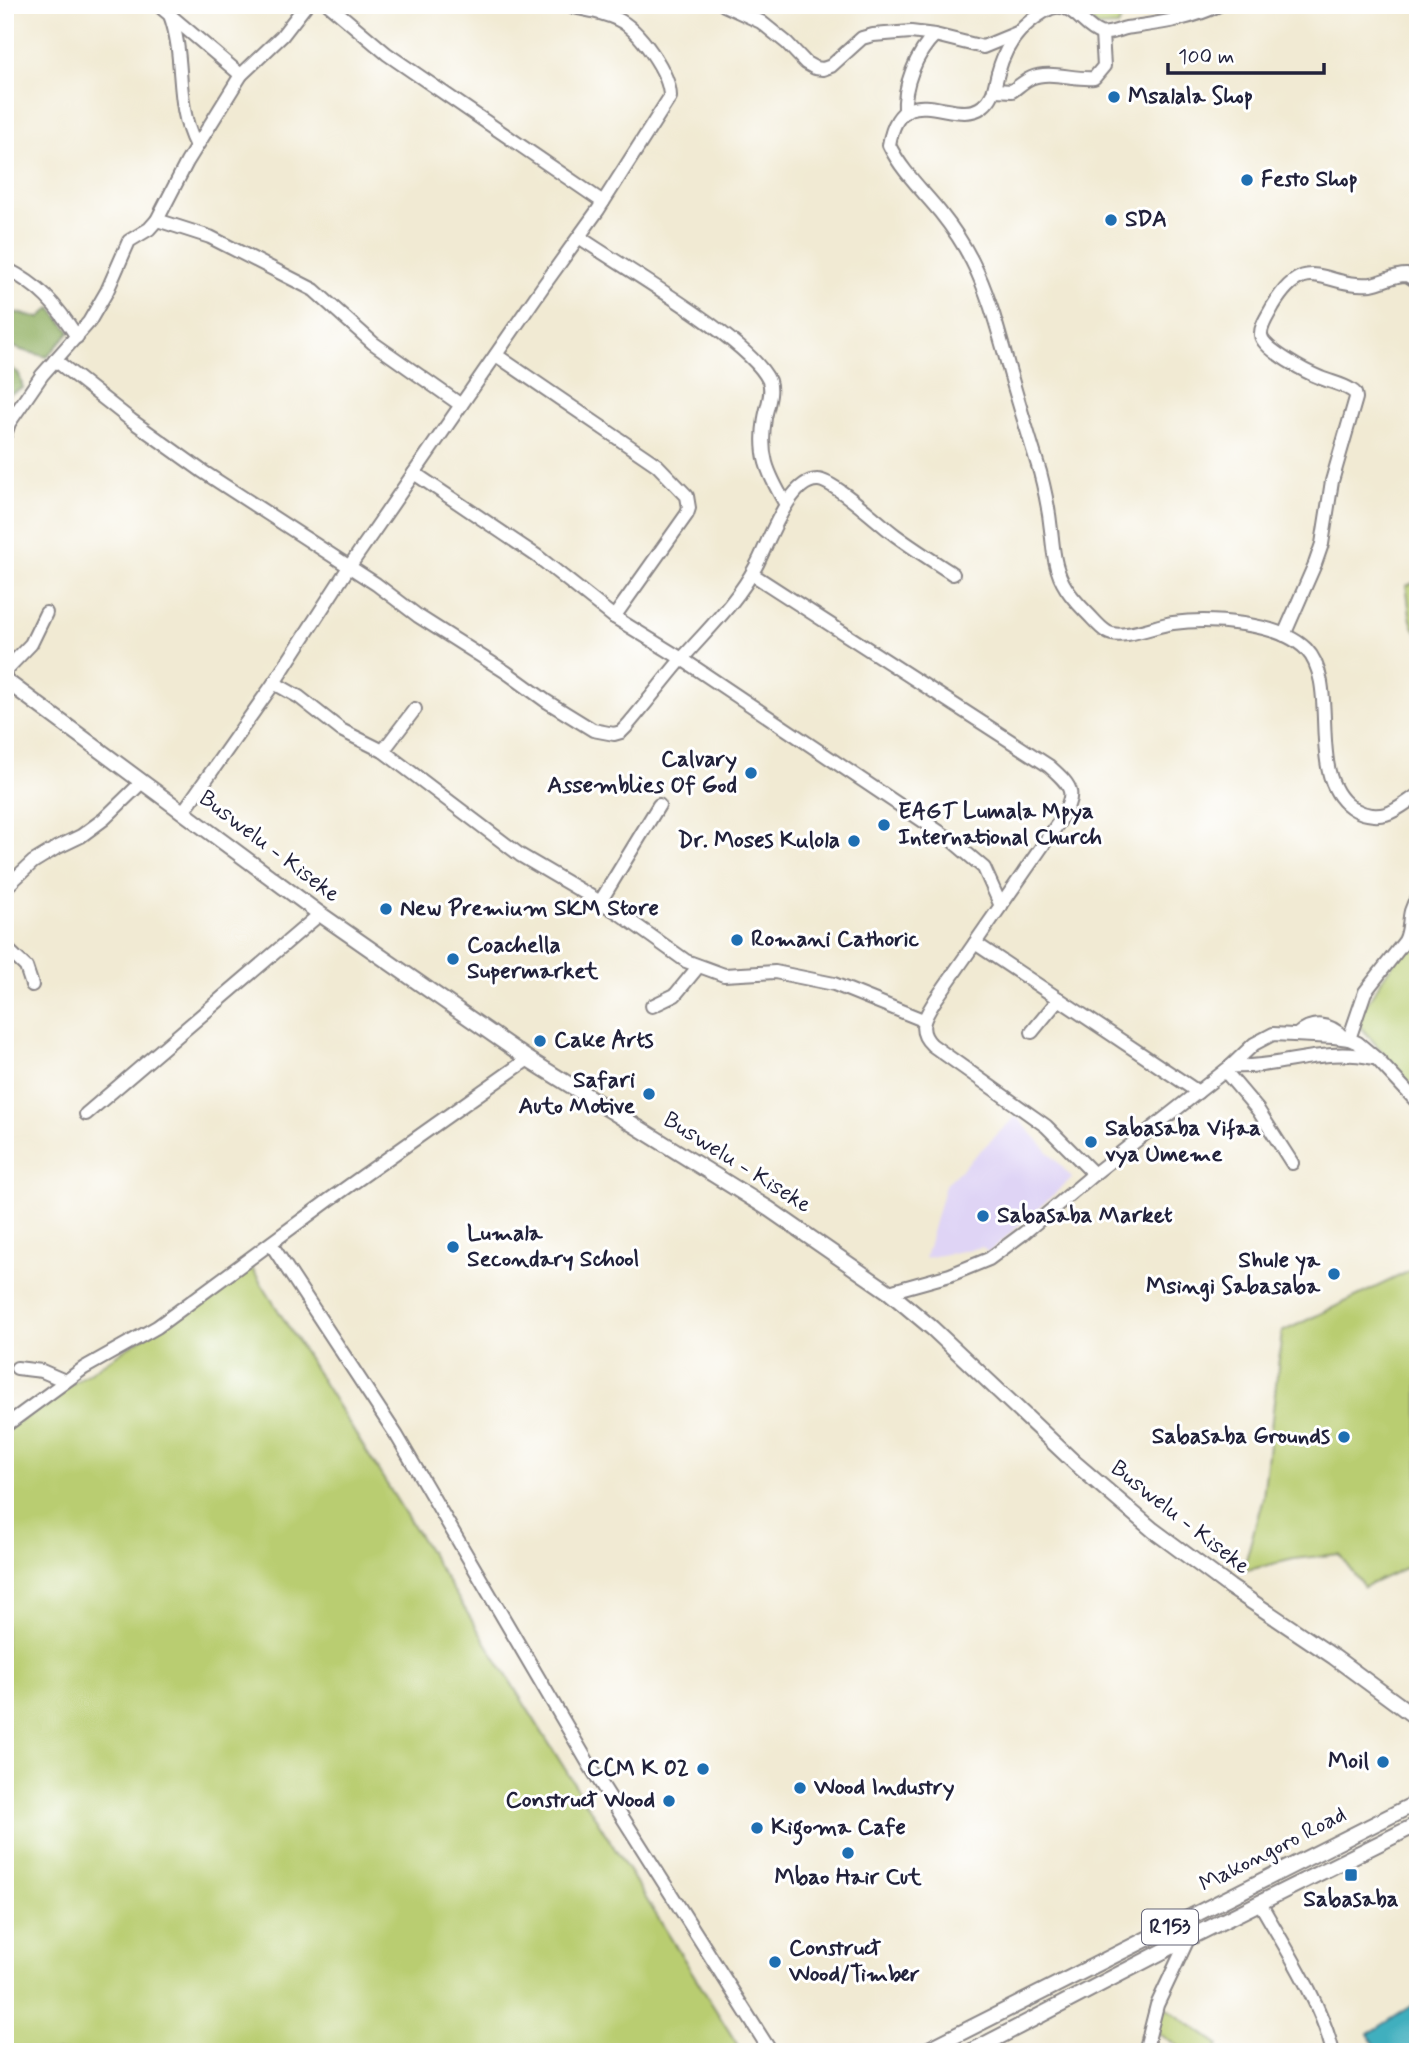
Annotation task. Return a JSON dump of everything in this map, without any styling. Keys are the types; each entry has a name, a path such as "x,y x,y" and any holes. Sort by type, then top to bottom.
{"main road":[{"name":"Buswelu - Kiseke","path":"5,680 320,914 528,1059 769,1209 889,1292 932,1328 1075,1463 1153,1530 1418,1719"},
{"name":"Makongoro Road","path":"923,2052 1418,1802"},
{"name":"Makongoro Road","path":"970,2052 1418,1824"}],"street":[{"path":"158,5 241,75"},
{"path":"5,435 9,423 26,397 89,322 107,291 129,241 149,229 157,220 166,198 196,146 241,75 282,36 306,5"},
{"path":"329,5 387,54 603,202"},
{"path":"183,812 274,682 414,472 603,202 666,106 670,97 670,86 648,49 629,27 617,19 564,5"},
{"path":"724,5 761,22 806,63 823,69 831,66 862,38 873,35 911,32 983,47 1017,33 1045,11 1056,6 1072,11 1093,30 1102,34 1186,19 1220,5"},
{"path":"170,15 178,41 184,113 196,146"},
{"path":"905,112 921,106 968,112 978,110 996,90 998,73 1017,33"},
{"path":"996,90 1012,91 1038,75 1094,78 1104,66 1102,34"},
{"path":"935,35 925,45 911,78 905,95 905,112 891,134 889,145 900,163 955,231 974,264 996,326 1041,475 1054,556 1065,587 1094,621 1115,636 1152,626 1194,621 1241,624 1284,635 1306,649 1316,666 1328,763 1334,786 1343,801 1359,813 1388,814 1418,795"},
{"path":"157,220 210,237 314,290 373,343 461,405"},
{"path":"579,237 730,339 760,368 769,383 770,398 762,438 763,457 768,473 785,503"},
{"path":"5,268 47,296 77,337"},
{"path":"1284,635 1322,544 1332,481 1356,398 1355,392 1350,389 1317,377 1272,350 1263,341 1263,325 1288,284 1308,274 1371,284 1408,275 1418,282"},
{"path":"496,355 657,465 687,496 687,514 614,617"},
{"path":"55,360 202,471 349,567 418,617 557,708 600,732 621,732 722,615 752,574 785,503 809,480 822,480 953,574"},
{"path":"414,472 537,556 614,617 682,659 922,819 971,855 992,881 1001,906"},
{"path":"752,574 1049,766 1069,786 1071,801 1065,812 923,1020 922,1030 928,1041 1046,1126 1094,1174"},
{"path":"5,671 31,644 46,613"},
{"path":"274,682 299,697 341,730 383,751 495,838 545,871 600,902 698,967 724,975 775,972 834,984 923,1020"},
{"path":"383,751 415,709"},
{"path":"5,888 33,862 104,820 142,782"},
{"path":"600,902 659,805"},
{"path":"1347,1039 1365,992 1405,941 1413,938 1409,912 1418,897"},
{"path":"86,1114 320,914"},
{"path":"975,943 1198,1092"},
{"path":"5,947 26,967 32,985"},
{"path":"652,1006 675,995 698,967"},
{"path":"1032,1032 1059,999"},
{"path":"889,1292 950,1275 989,1259 1263,1038 1273,1034 1347,1039 1378,1060 1418,1103"},
{"path":"1228,1068 1254,1067 1303,1057 1361,1055 1378,1060"},
{"path":"5,1426 65,1381 157,1327 528,1059"},
{"path":"1228,1068 1292,1164"},
{"path":"271,1244 397,1436 590,1766 771,2052"},
{"path":"16,1368 41,1371 65,1381"},
{"path":"1260,1903 1322,2016 1334,2052"},
{"path":"1145,2052 1157,2005 1188,1939"}],"shaded area":[{"name":"Sabasaba Market","path":"1016,1116 1072,1178 988,1253 983,1247 925,1258 945,1185"}],"green space":[{"path":"1079,5 1127,5 1118,26 1097,27"},
{"path":"51,308 70,332 47,357 5,343 5,310 39,318"},
{"path":"5,363 19,374 23,388 6,396"},
{"path":"1418,581 1418,634 1410,617 1406,586"},
{"path":"1412,934 1418,941 1418,1092 1355,1021"},
{"path":"251,1267 742,2052 5,2052 5,1431"},
{"name":"Sabasaba Grounds","path":"1418,1267 1418,1562 1364,1587 1339,1554 1294,1559 1243,1571 1263,1497 1282,1332"},
{"path":"1165,2007 1219,2045 1213,2052 1187,2052 1155,2031"}],"water":[{"path":"1418,2002 1418,2052 1380,2052 1368,2034"}],"place":[{"name":"Msalala Shop","path":"1114,97"},
{"name":"Festo Shop","path":"1247,180"},
{"name":"SDA","path":"1111,220"},
{"name":"Calvary Assemblies Of God","path":"751,773"},
{"name":"EAGT Lumala Mpya International Church","path":"884,825"},
{"name":"Dr. Moses Kulola","path":"854,841"},
{"name":"New Premium SKM Store","path":"386,909"},
{"name":"Romani Cathoric","path":"737,940"},
{"name":"Coachella Supermarket","path":"453,959"},
{"name":"Cake Arts","path":"540,1041"},
{"name":"Safari Auto Motive","path":"649,1094"},
{"name":"Sabasaba Vifaa vya Umeme","path":"1091,1142"},
{"name":"Sabasaba Market","path":"983,1216"},
{"name":"Lumala Secondary School","path":"453,1247"},
{"name":"Shule ya Msingi Sabasaba","path":"1334,1274"},
{"name":"Sabasaba Grounds","path":"1344,1437"},
{"name":"Moil","path":"1383,1762"},
{"name":"CCM K 02","path":"703,1769"},
{"name":"Wood Industry","path":"800,1788"},
{"name":"Construct Wood","path":"669,1801"},
{"name":"Kigoma Cafe","path":"757,1828"},
{"name":"Mbao Hair Cut","path":"848,1853"},
{"name":"Sabasaba","path":"1351,1875"},
{"name":"Construct Wood/Timber","path":"775,1962"}]}
